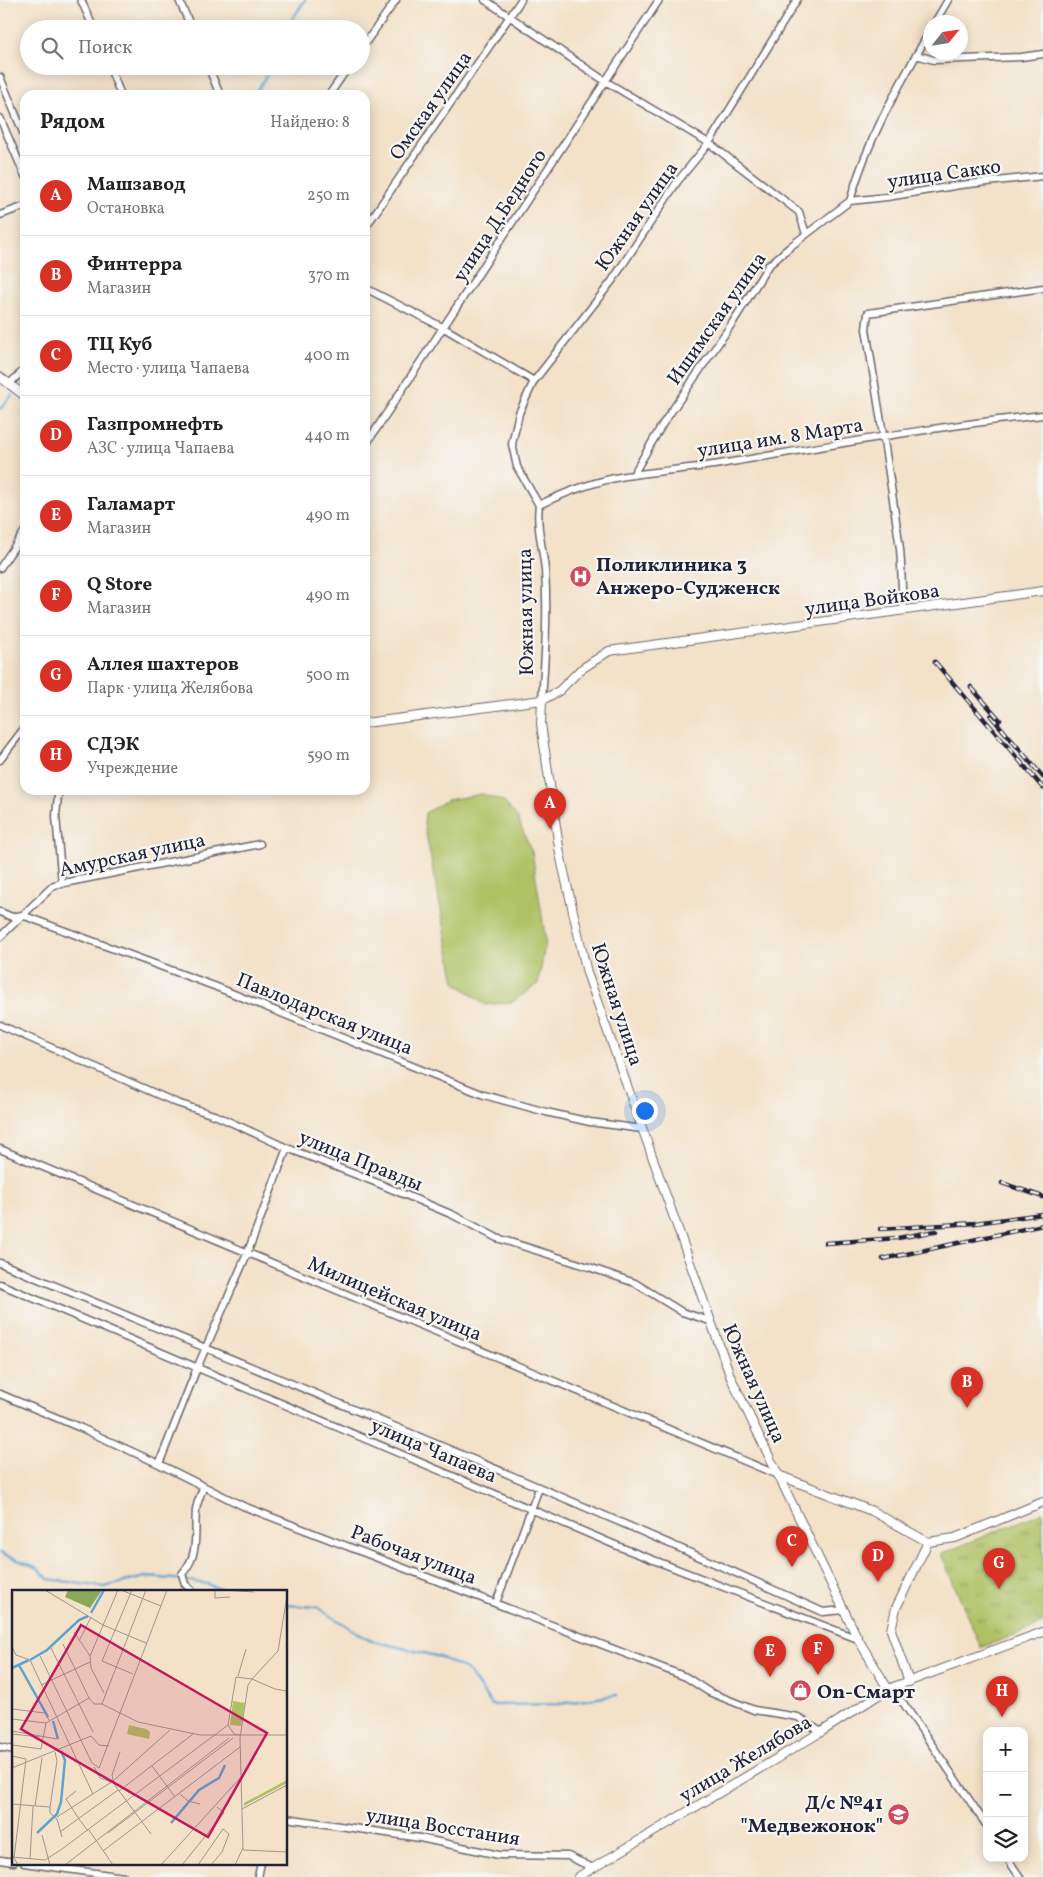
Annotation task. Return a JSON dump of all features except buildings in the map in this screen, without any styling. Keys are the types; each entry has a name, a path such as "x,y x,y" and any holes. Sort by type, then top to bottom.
{"street":[{"path":"82,0 90,20"},
{"path":"179,0 188,20"},
{"path":"370,36 396,0"},
{"path":"485,0 605,81 709,143 799,212 806,234"},
{"name":"Омская улица","path":"370,221 522,0"},
{"name":"улица Д.Бедного","path":"370,439 659,0"},
{"name":"Южная улица","path":"797,0 709,143 677,182 612,281 534,381 519,413 512,444 517,467 539,505 537,519 545,570 546,608 541,724 560,854 587,972 731,1378 858,1639 888,1689"},
{"path":"939,15 948,0"},
{"path":"850,201 858,172 886,111 923,44"},
{"path":"916,56 934,60 1021,57 1043,54"},
{"path":"113,75 120,90"},
{"path":"212,75 218,90"},
{"path":"332,90 343,75"},
{"path":"0,77 20,124"},
{"path":"0,118 20,164"},
{"name":"улица Сакко","path":"850,201 960,185 1043,176"},
{"name":"Ишимская улица","path":"632,475 662,425 733,322 768,266 850,201"},
{"path":"0,215 20,208"},
{"path":"904,610 901,590 902,564 887,454 866,329 868,313 1043,288"},
{"path":"370,291 444,328 534,381"},
{"path":"9,384 20,374"},
{"path":"0,377 20,392"},
{"name":"улица им. 8 Марта","path":"539,505 564,494 632,475 718,464 814,447 1043,414"},
{"path":"0,568 20,538"},
{"name":"улица Войкова","path":"542,700 559,691 580,670 609,651 1043,591"},
{"path":"370,722 542,700"},
{"path":"0,760 20,734"},
{"path":"58,795 56,816 62,884"},
{"name":"Амурская улица","path":"0,937 54,885 260,844"},
{"name":"Павлодарская улица","path":"0,912 12,917 22,915 214,986 484,1095 582,1120 642,1129"},
{"name":"улица Правды","path":"0,1024 177,1103 217,1116 288,1148 320,1159 453,1215 497,1238 635,1283 682,1312 710,1321"},
{"path":"159,1464 197,1368 248,1254 288,1148"},
{"name":"Милицейская улица","path":"0,1149 778,1475"},
{"name":"улица Чапаева","path":"0,1263 539,1488 701,1557 823,1612 844,1610"},
{"name":"улица Чапаева","path":"0,1284 620,1547 858,1639"},
{"name":"Рабочая улица","path":"0,1394 81,1428 243,1506 686,1677 709,1692 754,1710 798,1717 821,1732"},
{"path":"778,1475 872,1511 928,1542 955,1538 1043,1502"},
{"path":"191,1590 185,1584 182,1574 190,1565 196,1539 196,1508 203,1487"},
{"path":"496,1604 539,1488"},
{"path":"909,1682 891,1630 896,1608 928,1542"},
{"name":"улица Желябова","path":"578,1877 821,1732 888,1689 1043,1632"},
{"path":"888,1689 904,1704 983,1820"},
{"name":"улица Восстания","path":"288,1818 420,1838 499,1855 568,1856 593,1868"},
{"path":"1011,1862 1020,1877"},
{"path":"31,1864 124,1877"},
{"path":"258,1877 261,1864"}],"green space":[{"path":"482,794 503,801 517,817 532,852 546,941 538,984 512,1002 485,1005 455,982 424,824 425,813 447,800"},
{"path":"1043,1512 1043,1624 981,1648 941,1554"}],"waterway":[{"path":"292,20 305,0"},
{"path":"257,90 267,75"},
{"path":"0,409 12,395"},
{"path":"0,1553 38,1568 48,1579 104,1587 145,1577 207,1584 222,1590"},
{"path":"288,1605 317,1607 369,1640 440,1657 468,1671 492,1705 559,1704 617,1695"}],"railway":[{"path":"935,662 1043,788"},
{"path":"971,687 1000,720"},
{"path":"991,716 1043,777"},
{"path":"1002,1183 1043,1197"},
{"path":"880,1229 975,1223 1043,1214"},
{"path":"883,1259 1043,1225"},
{"path":"826,1243 898,1238 936,1231"}],"place":[{"name":"Поликлиника 3 Анжеро-Судженск","path":"580,576"},
{"name":"Машзавод","path":"550,829"},
{"name":"Финтерра","path":"967,1408"},
{"name":"ТЦ Куб","path":"792,1567"},
{"name":"Газпромнефть","path":"878,1582"},
{"name":"Аллея шахтеров","path":"999,1589"},
{"name":"Q Store","path":"818,1675"},
{"name":"Галамарт","path":"770,1677"},
{"name":"On-Смарт","path":"801,1691"},
{"name":"СДЭК","path":"1002,1717"},
{"name":"Д/с №41 \"Медвежонок\"","path":"899,1814"}]}
